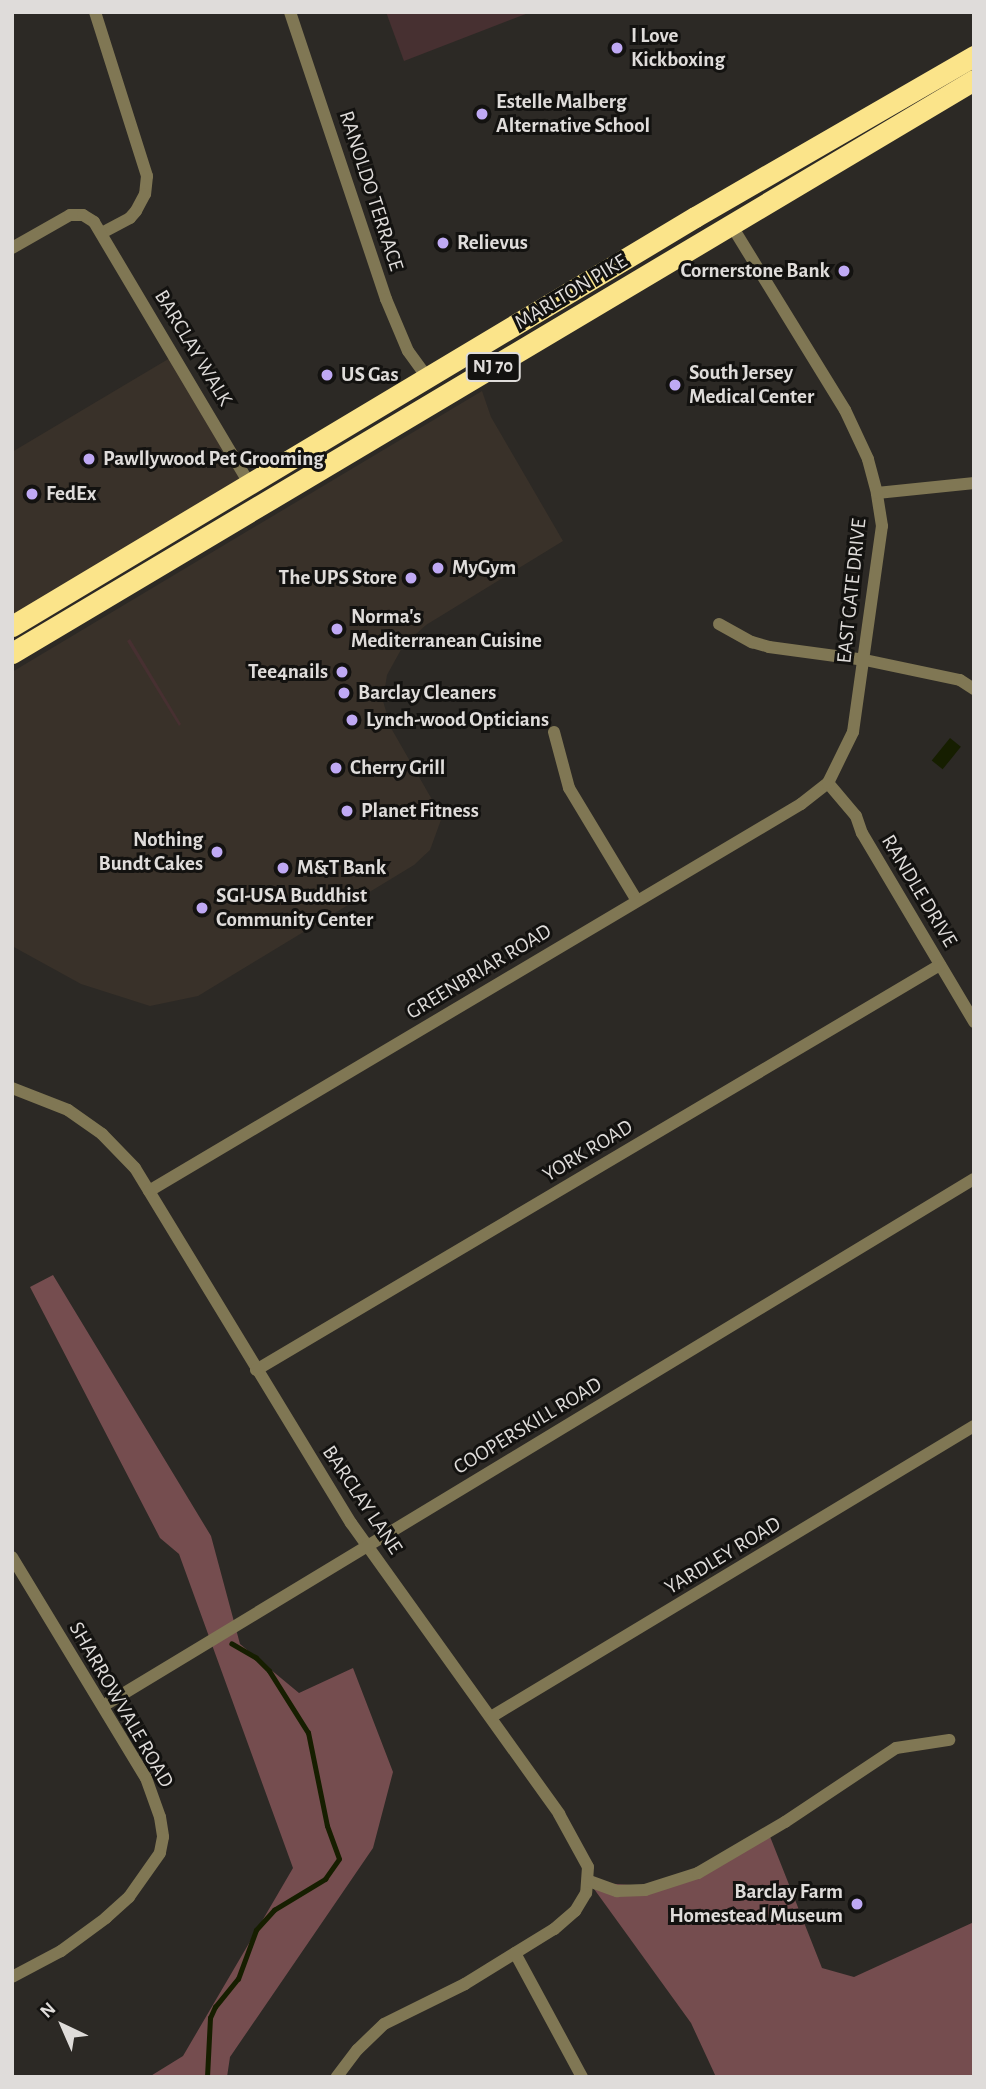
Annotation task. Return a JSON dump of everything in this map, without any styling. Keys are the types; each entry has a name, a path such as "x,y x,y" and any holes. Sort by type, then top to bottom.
{"highway":[{"name":"MARLTON PIKE","path":"12,626 695,217 974,56"},
{"name":"MARLTON PIKE","path":"12,653 974,80"},
{"path":"477,376 476,365 486,353 639,262 695,217"}],"street":[{"path":"95,12 147,176 145,194 136,211 130,218 102,233"},
{"name":"RANOLDO TERRACE","path":"290,12 386,299 404,342 427,377"},
{"name":"BARCLAY WALK","path":"12,248 70,215 89,218 102,233 249,483"},
{"name":"EAST GATE DRIVE","path":"731,225 845,410 868,459 877,493 882,526 853,732 828,783"},
{"path":"877,493 974,483"},
{"path":"719,624 752,642 769,647 865,660 960,680 974,689"},
{"path":"554,732 569,788 636,899"},
{"name":"GREENBRIAR ROAD","path":"149,1191 636,899 801,804 828,783"},
{"name":"RANDLE DRIVE","path":"828,783 856,816 862,833 974,1022"},
{"name":"YORK ROAD","path":"256,1370 940,965"},
{"name":"BARCLAY LANE","path":"12,1088 68,1110 102,1134 135,1168 256,1370 368,1546 559,1814 588,1867 589,1881"},
{"name":"COOPERSKILL ROAD","path":"103,1706 974,1179"},
{"name":"YARDLEY ROAD","path":"491,1717 974,1426"},
{"name":"SHARROWVALE ROAD","path":"12,1557 146,1778 160,1817 160,1853 147,1876 106,1918 61,1951 12,1977"},
{"path":"337,2077 357,2050 384,2024 466,1984 554,1929 575,1911 586,1893 589,1881 618,1891 645,1890 698,1872 785,1822 897,1748 949,1740"},
{"path":"515,1953 582,2077"}],"shaded area":[{"path":"386,12 531,12 404,61"},
{"path":"175,355 249,483 12,626 12,452"},
{"path":"482,391 491,417 563,541 426,625 403,646 387,675 383,701 391,728 442,817 430,850 414,865 198,996 150,1006 81,984 12,946 12,672"},
{"path":"130,639 181,724 179,726 127,641"},
{"path":"950,738 961,747 943,769 932,761"},
{"path":"53,1275 211,1536 240,1644 299,1693 353,1668 393,1772 373,1848 230,2057 227,2077 149,2077 183,2056 293,1868 179,1554 160,1538 30,1287"},
{"path":"769,1834 822,1968 854,1977 974,1922 974,2077 716,2077 691,2023 589,1882 658,1887"}],"waterway":[{"path":"207,2077 210,2018 215,2007 238,1979 256,1930 274,1910 325,1879 339,1859 327,1826 308,1733 269,1671 256,1658 232,1644"}],"place":[{"name":"I Love Kickboxing","path":"617,48"},
{"name":"Estelle Malberg Alternative School","path":"482,114"},
{"name":"Relievus","path":"443,243"},
{"name":"Cornerstone Bank","path":"844,271"},
{"name":"US Gas","path":"327,375"},
{"name":"South Jersey Medical Center","path":"675,385"},
{"name":"Pawllywood Pet Grooming","path":"89,459"},
{"name":"FedEx","path":"32,494"},
{"name":"MyGym","path":"438,568"},
{"name":"The UPS Store","path":"411,578"},
{"name":"Norma's Mediterranean Cuisine","path":"337,629"},
{"name":"Tee4nails","path":"342,672"},
{"name":"Barclay Cleaners","path":"344,693"},
{"name":"Lynch-wood Opticians","path":"352,720"},
{"name":"Cherry Grill","path":"336,768"},
{"name":"Planet Fitness","path":"347,811"},
{"name":"Nothing Bundt Cakes","path":"217,852"},
{"name":"M&T Bank","path":"283,868"},
{"name":"SGI-USA Buddhist Community Center","path":"202,908"},
{"name":"Barclay Farm Homestead Museum","path":"857,1904"}]}
